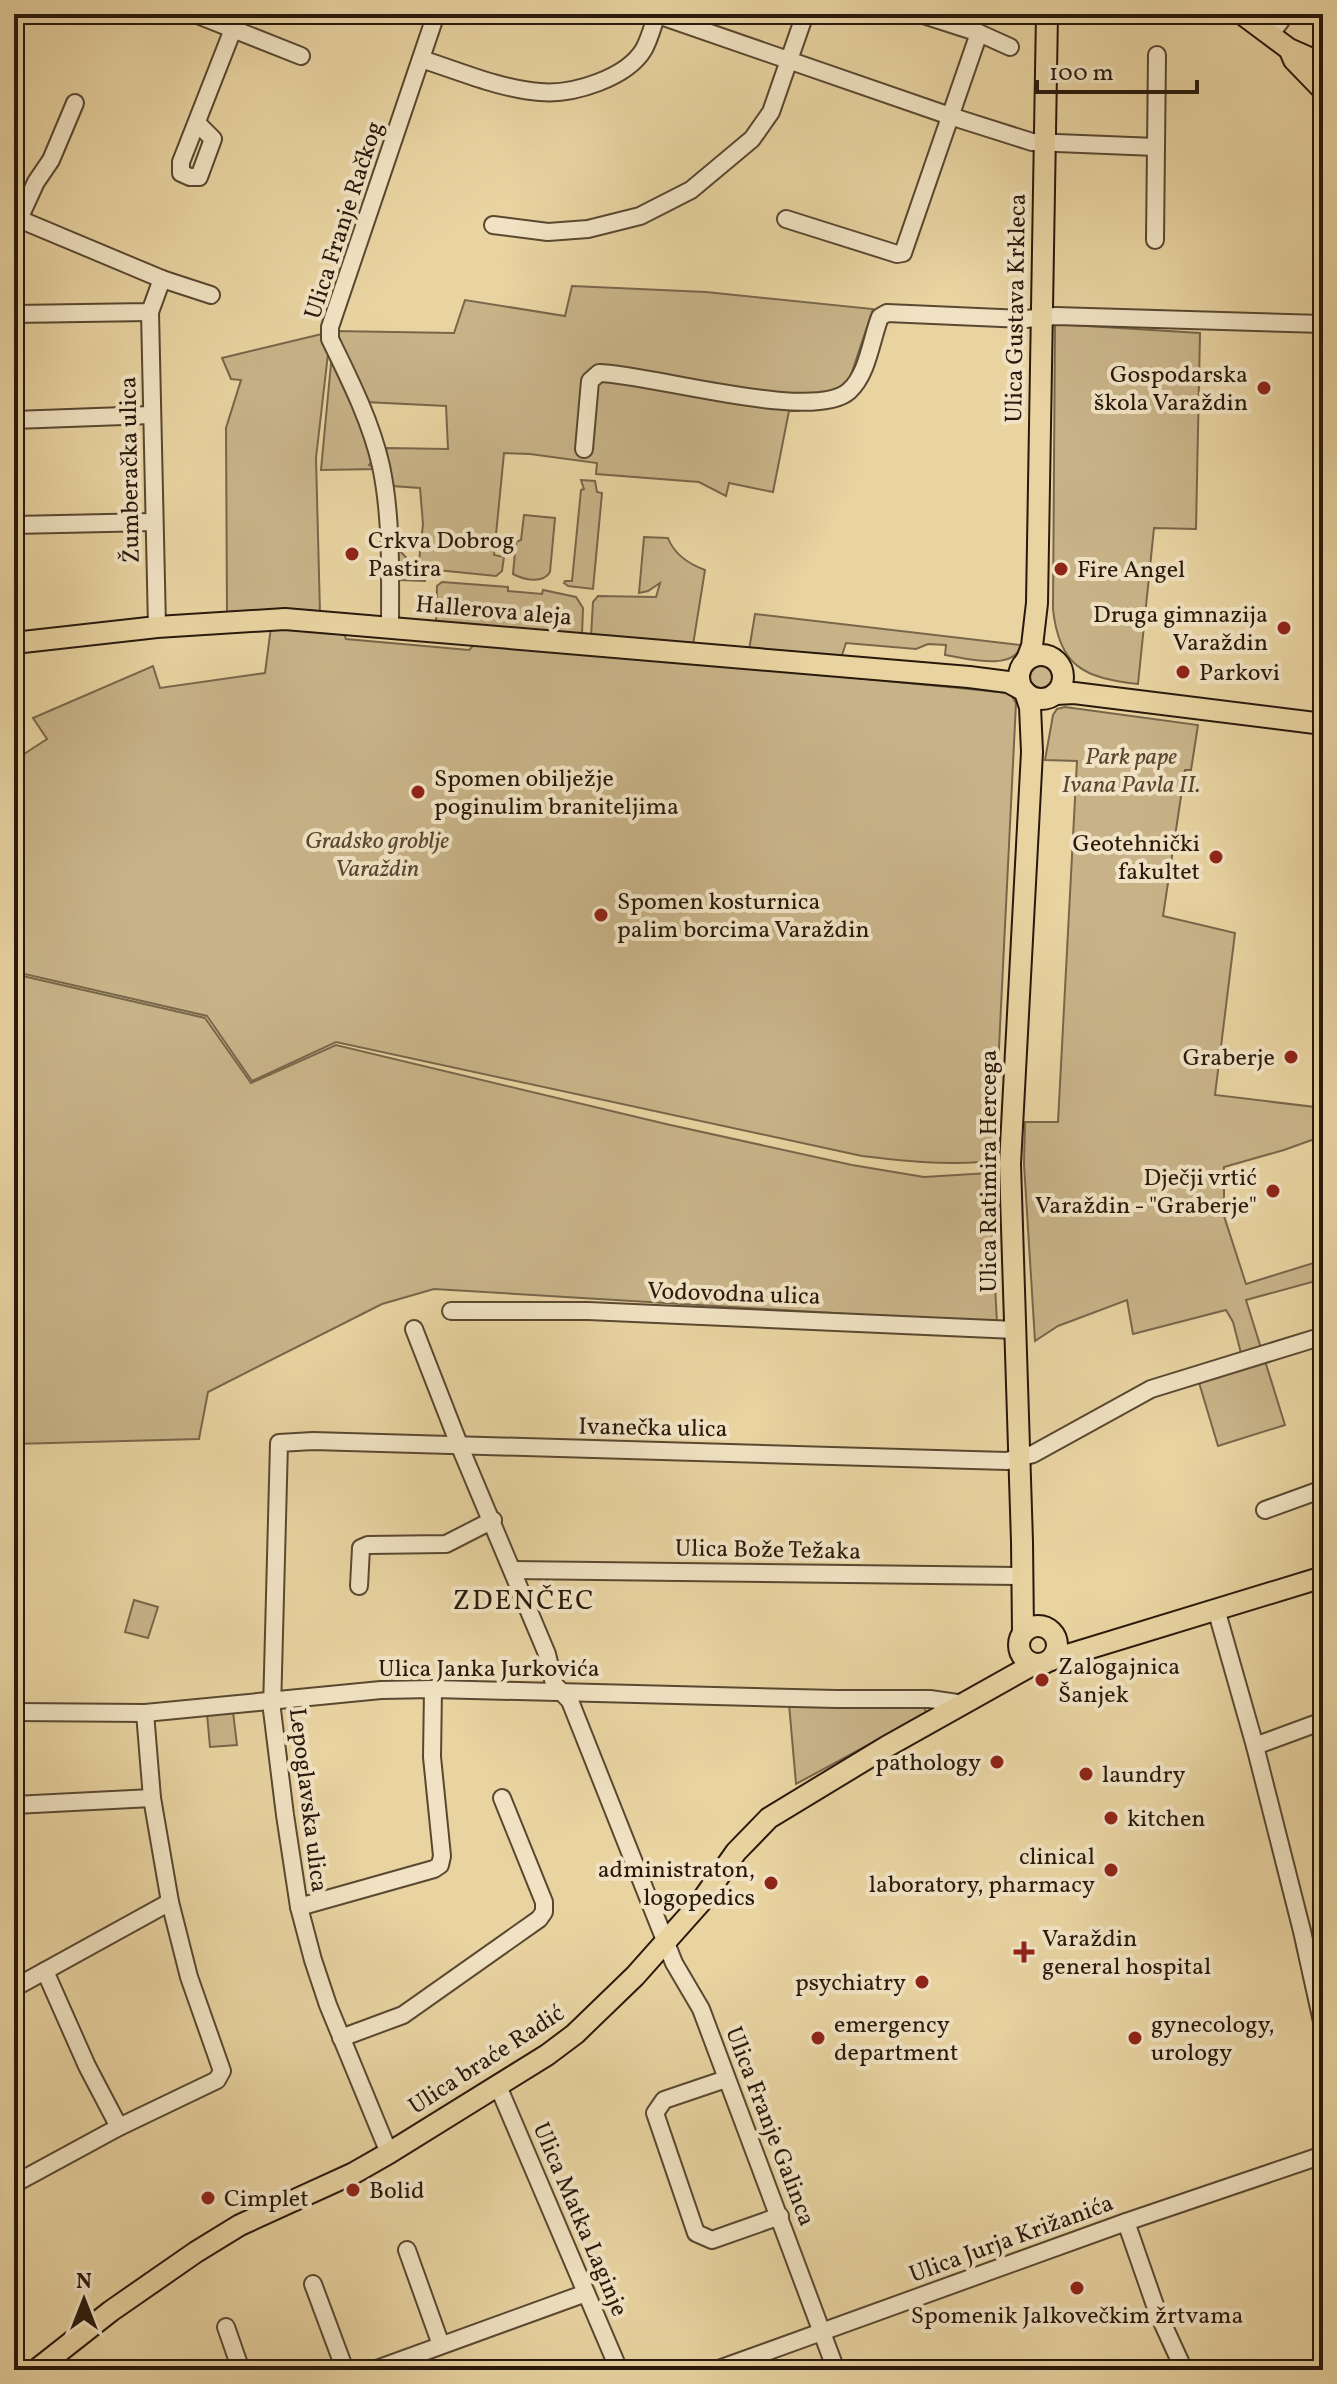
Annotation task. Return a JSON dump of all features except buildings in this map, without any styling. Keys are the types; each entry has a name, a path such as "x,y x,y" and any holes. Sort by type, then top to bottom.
{"main road":[{"name":"Ulica Gustava Krkleca","path":"1024,662 1032,646 1037,603 1047,14"},
{"path":"1242,14 1289,49 1323,64"},
{"path":"1289,49 1294,60 1323,90"},
{"name":"Ulica Gustava Krkleca","path":"1037,603 1046,645 1058,664"},
{"name":"Hallerova aleja","path":"14,643 157,627 272,619 969,677 1008,682 1024,691"},
{"path":"1125,699 1077,682 1058,664 1039,654 1024,662 1019,677 1024,691 1037,698 1074,693 1323,724"},
{"name":"Hallerova aleja","path":"969,677 1005,672 1024,662"},
{"path":"1053,695 1062,684 1058,664"},
{"name":"Ulica Ratimira Hercega","path":"1020,1641 1023,1583 1010,1134 1032,752 1030,708 1024,691"},
{"name":"Ulica Ratimira Hercega","path":"1032,752 1044,710 1053,695"},
{"name":"Ulica braće Radić","path":"36,2370 132,2295 218,2238 389,2153 575,2034 666,1943 700,1903 736,1852 769,1818 998,1682 1042,1662 1323,1577"},
{"name":"Ulica Ratimira Hercega","path":"1023,1583 1038,1620 1049,1630"},
{"path":"1031,1627 1049,1630 1057,1643 1042,1662 1024,1659 1020,1641 1031,1627"},
{"name":"Ulica braće Radić","path":"1049,1630 1062,1640 1104,1642"},
{"name":"Ulica braće Radić","path":"998,1682 1015,1659 1020,1641"}],"street":[{"path":"195,14 236,22 301,56"},
{"name":"Ulica Franje Račkog","path":"390,627 388,525 381,466 370,426 330,339 330,327 436,14"},
{"path":"421,59 493,82 541,92 579,87 610,78 631,65 644,48 656,14 950,116 1043,143 1156,147"},
{"path":"493,225 548,232 588,229 640,216 691,190 752,139 771,112 805,14"},
{"path":"920,14 979,33 1010,47"},
{"path":"1270,35 1286,14"},
{"path":"197,123 236,22"},
{"path":"786,219 897,254 903,253 979,33"},
{"path":"1155,240 1157,55"},
{"path":"75,103 51,160 16,218 162,279 211,295"},
{"path":"14,314 150,312 162,279"},
{"name":"Žumberačka ulica","path":"150,312 157,627"},
{"path":"584,449 590,381 599,373 785,401 827,401 842,396 858,379 883,315 1056,316 1323,324"},
{"path":"14,420 151,415"},
{"path":"14,525 154,522"},
{"name":"Vodovodna ulica","path":"451,1311 588,1311 1015,1330"},
{"name":"Ulica Franje Galinca","path":"414,1329 547,1654 554,1684 570,1701 674,1963 701,2009 836,2370"},
{"path":"1019,1459 1151,1389 1323,1336"},
{"name":"Ivanečka ulica","path":"286,1441 1019,1459"},
{"name":"Lepoglavska ulica","path":"286,1441 279,1443 278,1454 272,1728 299,1907 313,1960 341,2038 389,2153"},
{"path":"1265,1510 1323,1489"},
{"path":"359,1586 361,1548 368,1545 446,1544 493,1520"},
{"name":"Ulica Bože Težaka","path":"512,1570 1023,1583"},
{"path":"1216,1609 1255,1746 1322,2022"},
{"path":"299,1907 440,1865 442,1856 432,1757 433,1689"},
{"name":"Ulica Janka Jurkovića","path":"14,1712 145,1713 381,1690 433,1689 930,1699 964,1704"},
{"path":"14,2184 119,2127 217,2080 222,2071 189,1977 170,1902 152,1798 145,1713"},
{"path":"1255,1746 1323,1721"},
{"path":"14,1805 152,1798"},
{"path":"341,2038 403,2015 539,1919 544,1912 544,1902 502,1798"},
{"path":"14,1988 170,1902"},
{"path":"45,1971 87,2066 119,2127"},
{"path":"726,2079 664,2100 655,2113 696,2233 712,2240 780,2216"},
{"name":"Ulica Matka Laginje","path":"498,2086 619,2370"},
{"name":"Ulica Jurja Križanića","path":"716,2370 1126,2222 1323,2155"},
{"path":"1126,2222 1157,2311 1184,2370"},
{"path":"407,2250 441,2345"},
{"path":"313,2284 345,2370"},
{"path":"374,2370 586,2293"},
{"path":"226,2327 241,2370"}],"green space":[{"path":"572,286 706,292 873,309 850,378 837,393 803,396 799,411 789,411 773,492 729,483 726,496 699,482 596,474 597,463 504,453 494,555 504,557 502,571 496,576 427,569 419,561 423,524 420,488 392,486 385,454 387,448 448,449 446,406 365,402 334,331 454,333 465,300 565,316"},
{"path":"1055,324 1200,333 1196,529 1154,528 1138,684 1102,678 1077,666 1061,644 1056,628 1053,609"},
{"path":"326,333 329,345 316,458 320,613 227,612 226,428 241,380 231,379 222,358"},
{"path":"332,353 374,459 369,465 376,469 321,470"},
{"path":"581,480 595,481 597,492 602,493 593,589 564,583 572,581 581,490 584,489"},
{"path":"524,515 555,518 550,572 543,578 528,579 513,574 516,542 521,540"},
{"path":"644,537 668,538 683,558 705,570 693,645 591,636 593,602 598,596 656,597 660,583 639,593"},
{"path":"398,549 425,577 425,581 398,580"},
{"path":"442,582 508,587 508,591 542,594 543,590 576,597 583,608 582,635 436,623 437,586"},
{"path":"755,614 1021,645 1017,653 999,661 945,655 946,645 928,644 916,649 846,643 841,658 749,650"},
{"name":"Gradsko groblje Varaždin","path":"271,627 343,631 346,639 469,650 476,643 591,652 1010,693 1016,703 994,1149 982,1162 967,1163 862,1156 336,1042 252,1081 207,1016 20,973 18,758 47,739 33,718 153,666 160,688 265,673"},
{"path":"1041,663 1050,667 1054,676 1050,685 1041,689 1032,685 1028,676 1032,667"},
{"name":"Park pape Ivana Pavla II.","path":"1065,707 1198,725 1191,770 1185,770 1163,916 1235,933 1215,1095 1323,1108 1323,1136 1224,1167 1224,1216 1246,1284 1323,1260 1323,1279 1246,1300 1285,1425 1218,1446 1197,1376 1243,1361 1233,1322 1226,1310 1133,1334 1127,1300 1058,1326 1035,1341 1024,1164 1025,1122 1058,1122 1077,761 1045,760 1053,715 1057,709"},
{"path":"14,974 205,1018 251,1083 336,1045 852,1165 924,1177 989,1173 997,1323 434,1289 382,1304 208,1392 199,1439 14,1444"},
{"path":"134,1600 158,1607 148,1638 125,1632"},
{"path":"921,1703 927,1713 796,1784 789,1704"},
{"path":"233,1712 237,1745 210,1747 207,1714"}],"place":[{"name":"Gospodarska škola Varaždin","path":"1264,388"},
{"name":"Crkva Dobrog Pastira","path":"352,554"},
{"name":"Fire Angel","path":"1061,569"},
{"name":"Druga gimnazija Varaždin","path":"1284,628"},
{"name":"Parkovi","path":"1183,672"},
{"name":"Spomen obilježje poginulim braniteljima","path":"418,792"},
{"name":"Geotehnički fakultet","path":"1216,857"},
{"name":"Spomen kosturnica palim borcima Varaždin","path":"601,915"},
{"name":"Graberje","path":"1291,1057"},
{"name":"Dječji vrtić Varaždin - \"Graberje\"","path":"1273,1191"},
{"name":"Zalogajnica Šanjek","path":"1042,1680"},
{"name":"pathology","path":"997,1762"},
{"name":"laundry","path":"1086,1774"},
{"name":"kitchen","path":"1111,1818"},
{"name":"clinical laboratory, pharmacy","path":"1111,1870"},
{"name":"administraton, logopedics","path":"771,1883"},
{"name":"Varaždin general hospital","path":"1024,1952"},
{"name":"psychiatry","path":"922,1982"},
{"name":"emergency department","path":"818,2038"},
{"name":"gynecology, urology","path":"1135,2038"},
{"name":"Bolid","path":"353,2190"},
{"name":"Cimplet","path":"208,2198"},
{"name":"Spomenik Jalkovečkim žrtvama","path":"1077,2288"}],"district":[{"name":"ZDENČEC","path":"524,1599"}]}
